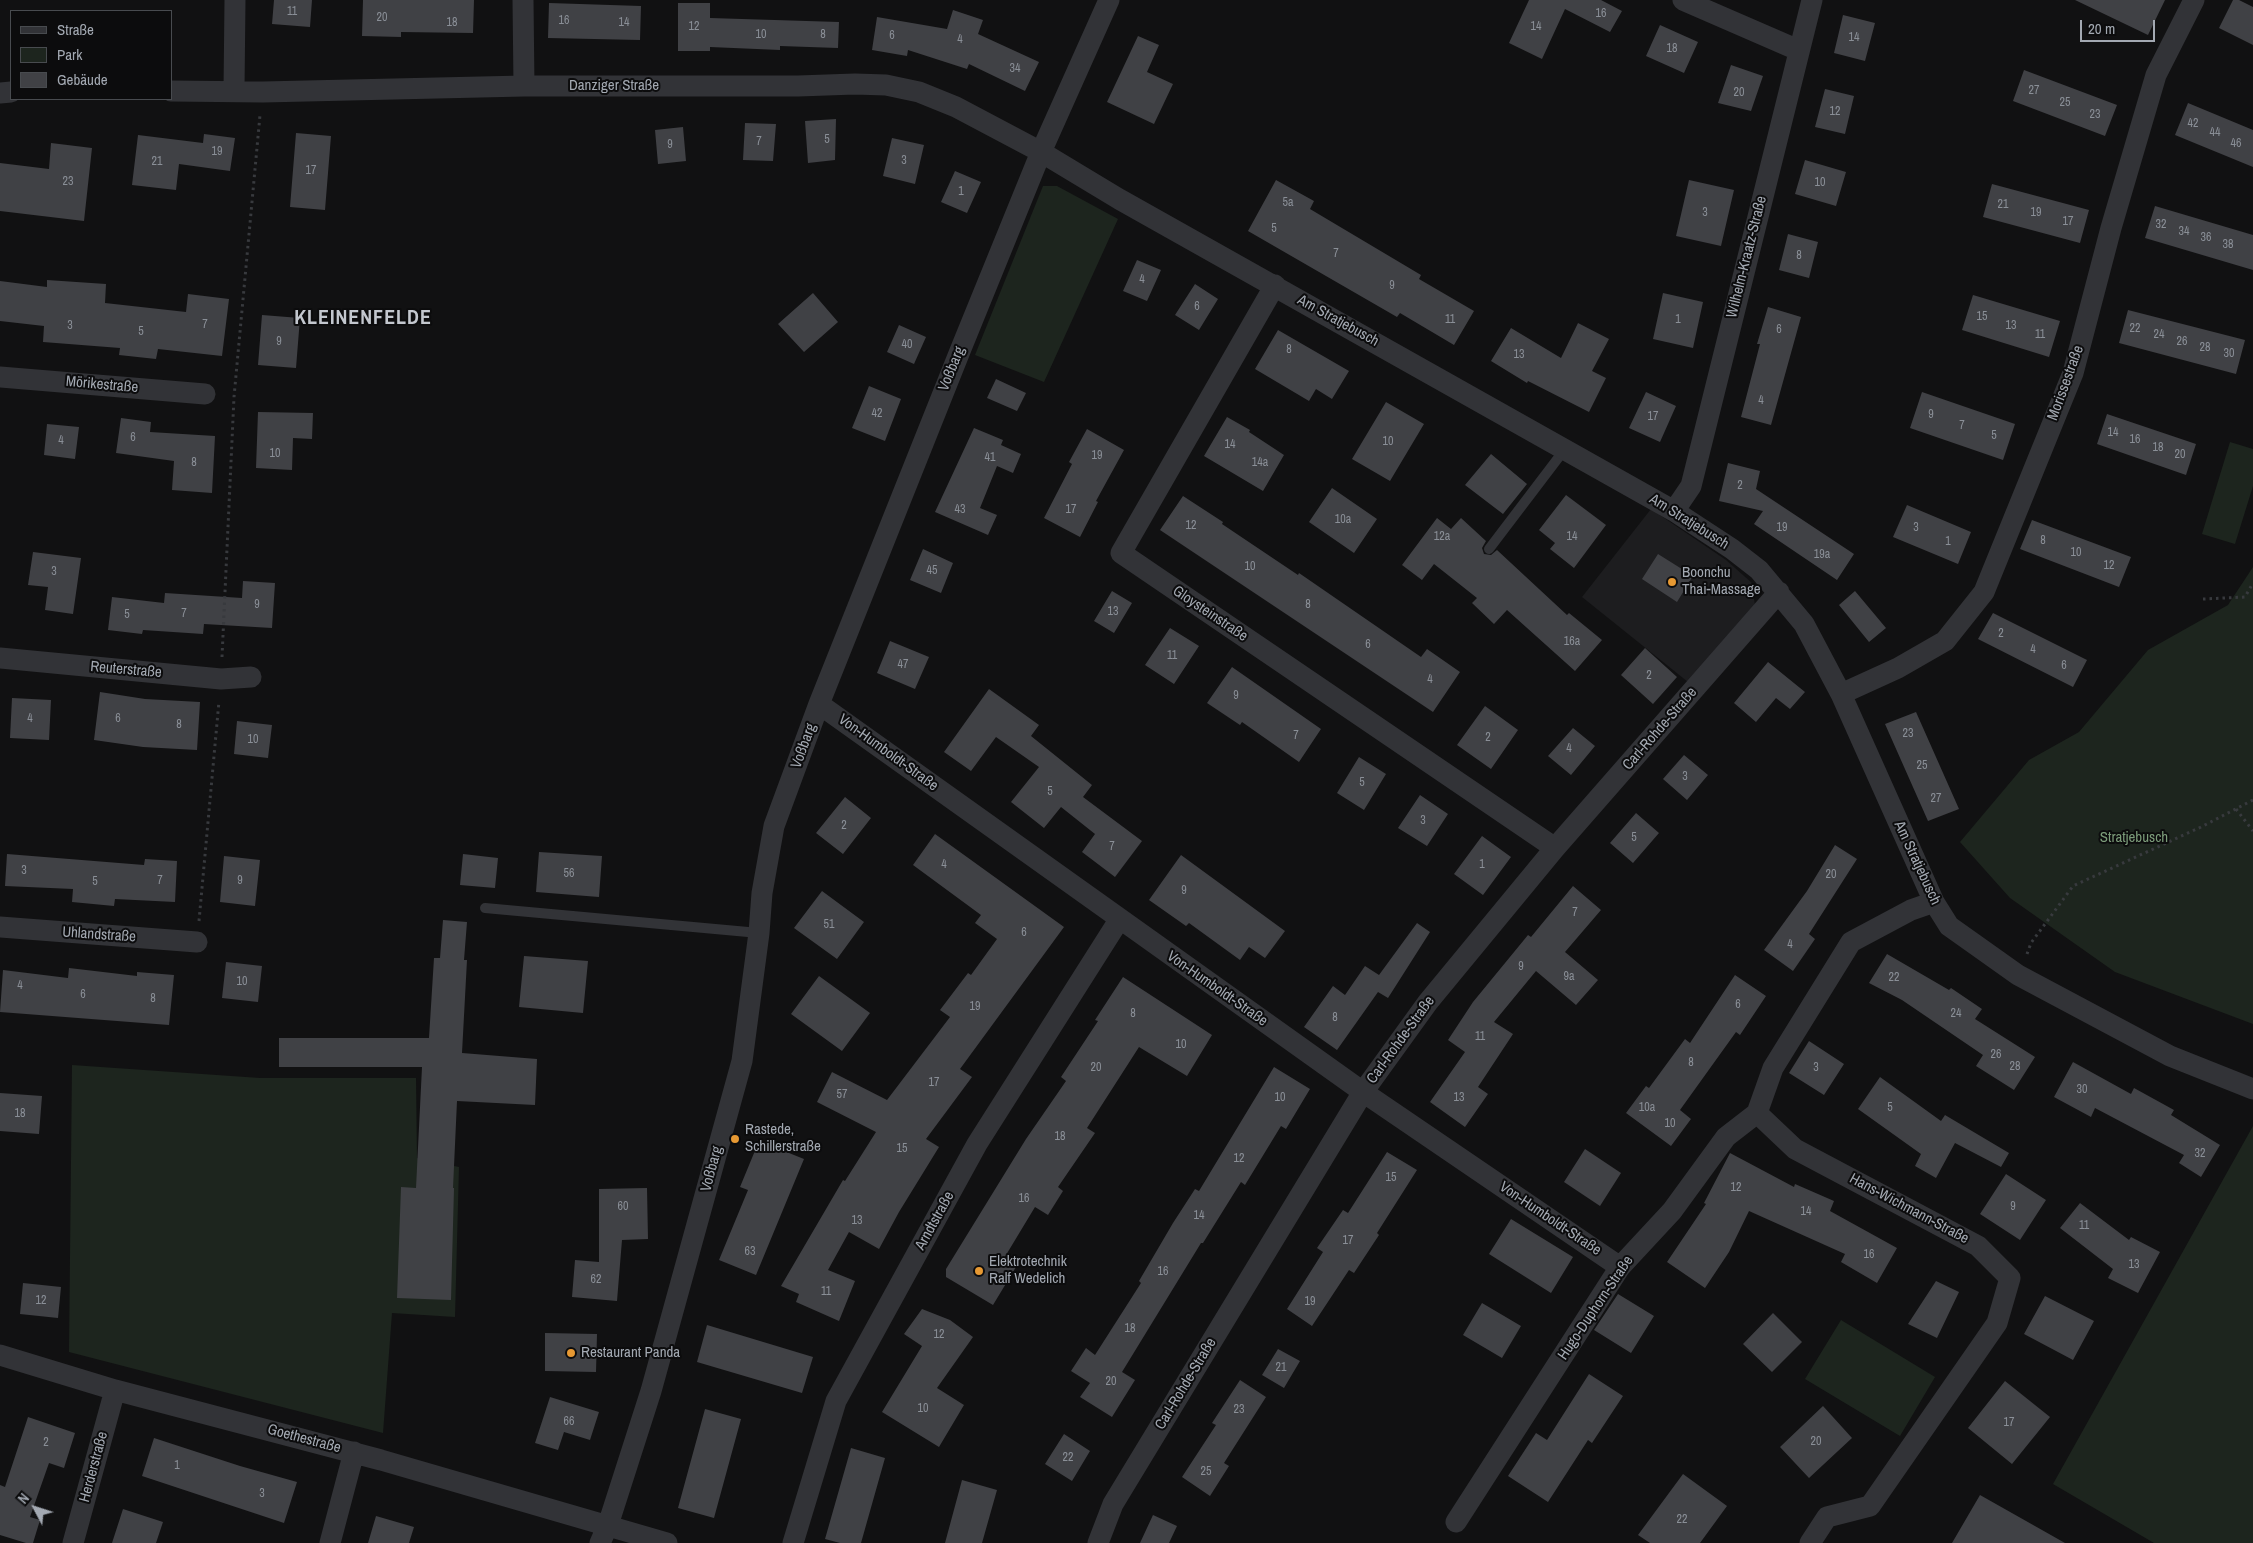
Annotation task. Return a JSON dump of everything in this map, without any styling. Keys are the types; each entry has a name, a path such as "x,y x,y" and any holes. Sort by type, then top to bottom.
{"street":[{"path":"234,0 234,90"},
{"path":"522,0 524,86"},
{"name":"Voßbarg","path":"604,1534 651,1391 742,1061 759,934 762,894 774,826 819,704 1041,152 1110,0"},
{"path":"1683,0 1798,50"},
{"name":"Wilhelm-Kraatz-Straße","path":"1674,511 1691,486 1798,50 1812,0"},
{"name":"Morissestraße","path":"1841,694 1898,668 1944,641 1984,592 2073,373 2111,228 2156,75 2194,0"},
{"name":"Danziger Straße","path":"172,91 234,90 263,92 524,86 886,85 919,92 956,107 1041,152"},
{"name":"Am Stratjebusch","path":"1041,152 1119,199 1674,511 1732,549 1759,570 1804,624 1841,694 1934,902 1950,926 2018,975 2170,1056 2253,1089"},
{"name":"Gloysteinstraße","path":"1275,285 1121,553 1555,848"},
{"name":"Mörikestraße","path":"0,377 205,394"},
{"name":"Carl-Rohde-Straße","path":"1098,1543 1113,1504 1363,1092 1428,1002 1555,848 1779,592"},
{"name":"Reuterstraße","path":"0,658 221,679 251,677"},
{"name":"Von-Humboldt-Straße","path":"819,704 1119,920 1363,1092 1620,1267"},
{"path":"1758,1113 1773,1068 1850,942 1912,910 1934,902"},
{"name":"Arndtstraße","path":"793,1543 836,1402 977,1144 1119,920"},
{"name":"Uhlandstraße","path":"0,927 197,942"},
{"name":"Hugo-Duphorn-Straße","path":"1456,1522 1620,1267 1672,1211 1726,1138 1758,1113"},
{"name":"Hans-Wichmann-Straße","path":"1758,1113 1795,1149 1978,1246 2010,1278 1997,1324 1870,1506 1827,1518 1810,1543"},
{"name":"Goethestraße","path":"0,1355 115,1390 354,1452 604,1534 668,1543"},
{"name":"Herderstraße","path":"73,1543 115,1390"},
{"path":"330,1543 354,1452"}],"lane":[{"path":"1488,549 1565,449"},
{"path":"485,908 759,934"}],"path":[{"path":"197,942 221,679 234,397 263,92"},
{"path":"2204,599 2245,598 2253,583"},
{"path":"2018,975 2031,943 2073,886 2201,827 2253,800"},
{"path":"2236,808 2253,831"}],"shaded area":[{"path":"1651,509 1726,560 1752,583 1755,606 1688,682 1582,597"}],"green space":[{"path":"1043,186 1057,186 1118,219 1044,382 975,355"},
{"path":"2230,442 2253,449 2253,486 2235,544 2202,534"},
{"name":"Stratjebusch","path":"2253,567 2253,1024 2115,972 2010,898 1960,842 2029,760 2079,732 2148,650 2228,605"},
{"path":"72,1065 260,1078 416,1078 417,1158 459,1167 455,1317 392,1313 383,1433 69,1352"},
{"path":"2253,1126 2253,1543 2154,1543 2053,1484"},
{"path":"1841,1320 1935,1377 1900,1436 1805,1379"}],"building":[{"path":"274,0 312,0 310,27 272,24"},
{"path":"363,0 474,0 473,33 401,32 401,37 362,36"},
{"path":"1529,0 1601,0 1622,11 1610,32 1565,9 1542,59 1509,43"},
{"path":"2075,0 2165,0 2148,35"},
{"path":"2233,0 2239,0 2253,7 2253,45 2219,28"},
{"path":"549,3 641,6 640,40 548,38"},
{"path":"678,3 710,3 710,18 839,22 838,48 780,46 780,50 710,47 710,51 678,51"},
{"path":"953,10 983,20 978,34 1039,62 1025,91 969,64 967,69 908,50 907,56 872,50 877,17 947,29"},
{"path":"1843,15 1875,23 1865,61 1834,53"},
{"path":"1660,25 1698,42 1684,73 1646,56"},
{"path":"1138,36 1159,45 1147,72 1173,84 1154,124 1107,102"},
{"path":"1731,65 1763,76 1751,111 1718,103"},
{"path":"2024,70 2117,105 2105,136 2013,101"},
{"path":"1825,89 1854,96 1845,134 1815,127"},
{"path":"2188,103 2253,130 2253,167 2175,135"},
{"path":"836,119 835,160 808,163 805,121"},
{"path":"745,123 776,124 773,161 743,160"},
{"path":"683,127 686,161 658,164 655,130"},
{"path":"296,133 331,136 325,210 290,207"},
{"path":"204,134 235,138 230,171 179,164 176,190 132,185 138,135 203,143"},
{"path":"892,138 924,145 915,184 883,176"},
{"path":"51,143 92,148 84,221 0,211 0,163 49,169"},
{"path":"1805,160 1846,172 1836,206 1795,194"},
{"path":"955,171 981,182 967,213 941,202"},
{"path":"1276,180 1314,201 1310,209 1421,275 1419,279 1474,311 1454,345 1400,313 1397,317 1248,231"},
{"path":"1689,180 1734,190 1721,246 1676,236"},
{"path":"1992,184 2089,210 2080,243 1983,217"},
{"path":"2155,206 2253,235 2253,270 2145,238"},
{"path":"1788,234 1818,242 1809,278 1779,270"},
{"path":"1137,260 1161,270 1147,301 1123,291"},
{"path":"47,280 106,284 105,303 186,312 188,294 229,299 222,356 158,349 156,359 119,355 120,348 43,342 44,326 0,321 0,281 47,287"},
{"path":"1195,284 1218,299 1199,330 1175,315"},
{"path":"813,293 838,322 804,352 778,324"},
{"path":"1663,293 1703,302 1693,348 1653,339"},
{"path":"1973,295 2060,321 2049,357 1962,330"},
{"path":"1768,307 1801,317 1771,425 1741,417 1760,344 1757,344"},
{"path":"2128,310 2245,340 2236,374 2119,343"},
{"path":"262,315 300,318 296,368 258,365"},
{"path":"1578,323 1609,339 1592,371 1606,378 1589,412 1528,381 1527,383 1491,361 1511,328 1561,358"},
{"path":"899,325 926,337 914,364 887,352"},
{"path":"1278,330 1349,371 1332,399 1316,389 1309,401 1255,369"},
{"path":"996,379 1026,393 1017,411 987,398"},
{"path":"869,386 901,399 885,441 852,428"},
{"path":"1646,392 1676,406 1660,442 1629,428"},
{"path":"1922,392 2015,424 2003,460 1910,428"},
{"path":"1386,402 1424,424 1390,481 1352,459"},
{"path":"258,412 313,413 312,439 293,438 292,470 256,468"},
{"path":"2107,414 2196,444 2186,475 2097,444"},
{"path":"1227,417 1250,430 1249,432 1284,455 1263,491 1204,456"},
{"path":"121,418 151,422 150,432 215,436 212,493 172,490 174,461 116,453"},
{"path":"47,424 79,427 75,459 44,455"},
{"path":"974,428 1003,440 1001,445 1021,454 1013,473 997,466 980,508 997,515 988,535 935,512"},
{"path":"1087,429 1124,450 1096,501 1098,502 1080,537 1044,518 1072,464 1069,462"},
{"path":"1491,454 1527,484 1503,514 1465,485"},
{"path":"1728,463 1760,471 1756,489 1854,554 1837,580 1754,524 1763,511 1719,501"},
{"path":"1332,488 1377,519 1354,553 1309,522"},
{"path":"1566,495 1606,525 1574,568 1550,549 1555,543 1539,530"},
{"path":"1183,496 1421,657 1427,649 1460,672 1433,712 1160,530"},
{"path":"1907,505 1971,532 1958,564 1893,537"},
{"path":"1437,518 1451,529 1461,518 1486,541 1482,548 1484,554 1491,555 1497,550 1567,615 1569,613 1602,640 1575,671 1507,610 1494,624 1472,603 1477,598 1434,564 1422,580 1402,565"},
{"path":"2032,520 2131,557 2119,587 2020,549"},
{"path":"923,549 953,563 941,593 910,580"},
{"path":"33,552 81,558 73,614 45,610 48,587 28,585"},
{"path":"1658,554 1693,576 1677,602 1642,579"},
{"path":"243,581 275,583 272,628 204,624 203,634 143,630 142,634 108,630 112,597 164,603 165,593 242,598"},
{"path":"1112,591 1132,603 1114,633 1094,621"},
{"path":"1855,591 1886,628 1869,642 1839,605"},
{"path":"1993,613 2087,660 2073,687 1978,639"},
{"path":"1170,628 1199,646 1174,684 1145,665"},
{"path":"890,641 929,657 915,689 877,673"},
{"path":"1645,648 1677,677 1653,704 1621,675"},
{"path":"1768,662 1805,692 1790,709 1776,698 1756,722 1734,703"},
{"path":"1232,667 1321,729 1299,762 1242,722 1240,725 1207,703"},
{"path":"989,689 1039,725 1031,736 1092,785 1083,797 1142,841 1115,877 1082,852 1095,834 1061,807 1044,828 1011,802 1039,767 996,737 971,771 944,752"},
{"path":"100,692 145,699 200,702 197,750 143,747 94,740"},
{"path":"12,698 51,700 49,740 10,738"},
{"path":"1485,706 1518,730 1491,769 1457,745"},
{"path":"1916,712 1959,809 1928,821 1885,724"},
{"path":"237,721 272,725 268,758 234,754"},
{"path":"1573,728 1595,746 1571,775 1548,756"},
{"path":"1684,755 1708,775 1687,800 1663,779"},
{"path":"1359,757 1386,774 1364,810 1337,793"},
{"path":"1420,795 1448,814 1427,846 1398,828"},
{"path":"845,797 871,818 843,854 816,833"},
{"path":"1636,813 1659,833 1633,863 1610,843"},
{"path":"935,834 1064,927 960,1069 972,1077 926,1139 939,1147 899,1212 879,1249 849,1232 828,1270 855,1281 839,1321 796,1302 799,1294 781,1286 843,1180 845,1181 876,1132 817,1102 832,1072 887,1100 950,1017 940,1010 968,973 971,975 997,939 975,923 981,915 913,865"},
{"path":"1482,836 1511,857 1483,895 1454,874"},
{"path":"1835,845 1857,859 1809,934 1815,939 1793,971 1764,950 1807,891"},
{"path":"539,852 602,856 599,897 536,892"},
{"path":"7,854 144,865 145,859 177,861 175,902 115,899 114,906 72,902 73,889 5,886"},
{"path":"463,854 498,858 495,888 460,885"},
{"path":"1181,855 1285,931 1265,958 1249,947 1240,960 1189,923 1186,926 1149,900"},
{"path":"224,856 260,860 255,906 220,902"},
{"path":"1573,886 1601,910 1565,952 1598,980 1576,1005 1536,971 1494,1022 1513,1034 1478,1087 1488,1094 1465,1127 1430,1102 1465,1052 1448,1040 1473,1002 1528,935 1531,937"},
{"path":"822,891 864,922 837,959 794,928"},
{"path":"443,920 467,922 464,960 467,960 462,1053 537,1059 535,1105 457,1101 451,1300 397,1298 401,1187 416,1188 422,1067 279,1067 279,1038 429,1038 434,958 440,958"},
{"path":"1417,923 1430,932 1388,998 1378,992 1337,1050 1304,1027 1333,986 1345,995 1365,966 1379,975"},
{"path":"1887,954 1949,990 1951,988 1982,1009 1975,1019 2035,1057 2014,1090 1976,1066 1983,1055 1902,1000 1869,983"},
{"path":"524,956 588,961 583,1013 519,1007"},
{"path":"226,962 262,966 258,1002 222,998"},
{"path":"69,968 137,976 137,972 174,975 169,1025 0,1012 3,970 68,978"},
{"path":"1735,975 1766,996 1740,1035 1736,1032 1680,1110 1691,1119 1671,1146 1626,1113 1646,1086 1649,1088 1685,1039 1690,1043"},
{"path":"819,976 870,1013 842,1051 791,1014"},
{"path":"1123,977 1212,1035 1187,1076 1139,1047 1087,1128 1095,1133 1058,1187 1063,1191 1048,1215 1035,1207 1003,1260 1016,1267 993,1305 946,1277 946,1269 1026,1139 1066,1081 1061,1077 1098,1021 1095,1020"},
{"path":"1809,1041 1844,1064 1824,1095 1789,1073"},
{"path":"2073,1062 2131,1094 2134,1088 2174,1110 2171,1115 2220,1145 2201,1177 2179,1163 2184,1155 2095,1108 2091,1117 2054,1097"},
{"path":"1274,1067 1310,1089 1286,1129 1281,1126 1245,1185 1241,1182 1203,1243 1201,1243 1122,1372 1135,1380 1112,1417 1080,1397 1090,1383 1071,1371 1086,1348 1095,1355 1141,1283 1139,1281 1173,1223 1195,1189 1199,1191"},
{"path":"1880,1077 1941,1121 1945,1115 2009,1153 2001,1167 1955,1143 1936,1178 1915,1166 1921,1154 1858,1109"},
{"path":"0,1093 42,1096 39,1134 0,1131"},
{"path":"759,1141 804,1159 756,1275 719,1260 748,1190 740,1187"},
{"path":"1585,1149 1621,1173 1600,1206 1564,1182"},
{"path":"1387,1152 1417,1170 1354,1273 1349,1270 1312,1326 1287,1309 1323,1252 1317,1248 1343,1210 1348,1213"},
{"path":"1730,1153 1794,1187 1795,1184 1834,1201 1830,1211 1897,1248 1877,1283 1841,1262 1845,1254 1749,1211 1729,1252 1705,1288 1667,1262 1706,1204 1704,1203"},
{"path":"2006,1174 2046,1200 2020,1240 1980,1214"},
{"path":"647,1188 648,1239 622,1240 617,1301 572,1297 575,1260 599,1262 599,1189"},
{"path":"2080,1203 2129,1240 2131,1237 2160,1252 2138,1293 2108,1278 2113,1269 2060,1228"},
{"path":"1511,1219 1573,1257 1551,1293 1489,1254"},
{"path":"1936,1281 1959,1292 1937,1338 1908,1324"},
{"path":"23,1283 61,1287 58,1318 20,1314"},
{"path":"1618,1294 1654,1316 1631,1353 1594,1330"},
{"path":"2045,1296 2094,1321 2073,1360 2024,1334"},
{"path":"1482,1303 1521,1326 1502,1358 1463,1335"},
{"path":"922,1309 950,1320 973,1337 937,1388 964,1405 939,1447 882,1412 922,1346 904,1334"},
{"path":"1773,1313 1802,1342 1772,1372 1743,1344"},
{"path":"707,1325 813,1357 802,1393 697,1362"},
{"name":"Restaurant Panda","path":"545,1333 597,1334 596,1372 545,1371"},
{"path":"1278,1349 1300,1361 1284,1388 1262,1375"},
{"path":"1589,1374 1623,1396 1592,1443 1588,1440 1548,1502 1508,1476 1536,1433 1547,1440"},
{"path":"1240,1380 1266,1397 1224,1463 1229,1466 1210,1496 1182,1477 1216,1425 1212,1423"},
{"path":"2005,1381 2050,1417 2012,1464 1968,1428"},
{"path":"550,1397 599,1412 590,1440 564,1432 558,1450 535,1443"},
{"path":"1823,1406 1852,1438 1809,1478 1780,1447"},
{"path":"705,1409 741,1419 714,1518 678,1508"},
{"path":"28,1417 75,1433 64,1468 49,1463 30,1517 40,1520 33,1543 26,1543 0,1535 0,1485 5,1487"},
{"path":"1064,1434 1090,1451 1072,1481 1045,1464"},
{"path":"154,1438 297,1482 284,1523 142,1476"},
{"path":"851,1448 885,1458 861,1543 840,1543 825,1539"},
{"path":"1683,1474 1727,1506 1700,1543 1650,1543 1638,1535"},
{"path":"962,1480 997,1490 982,1543 945,1543"},
{"path":"1980,1495 2065,1543 1952,1543"},
{"path":"123,1509 163,1522 156,1543 112,1543"},
{"path":"1153,1515 1177,1526 1169,1543 1140,1543"},
{"path":"376,1516 414,1527 409,1543 368,1543"}],"place":[{"name":"Boonchu Thai-Massage","path":"1672,582"},
{"name":"Rastede, Schillerstraße","path":"735,1139"},
{"name":"Elektrotechnik Ralf Wedelich","path":"979,1271"},
{"name":"Restaurant Panda","path":"571,1353"}],"district":[{"name":"KLEINENFELDE","path":"363,319"}]}
